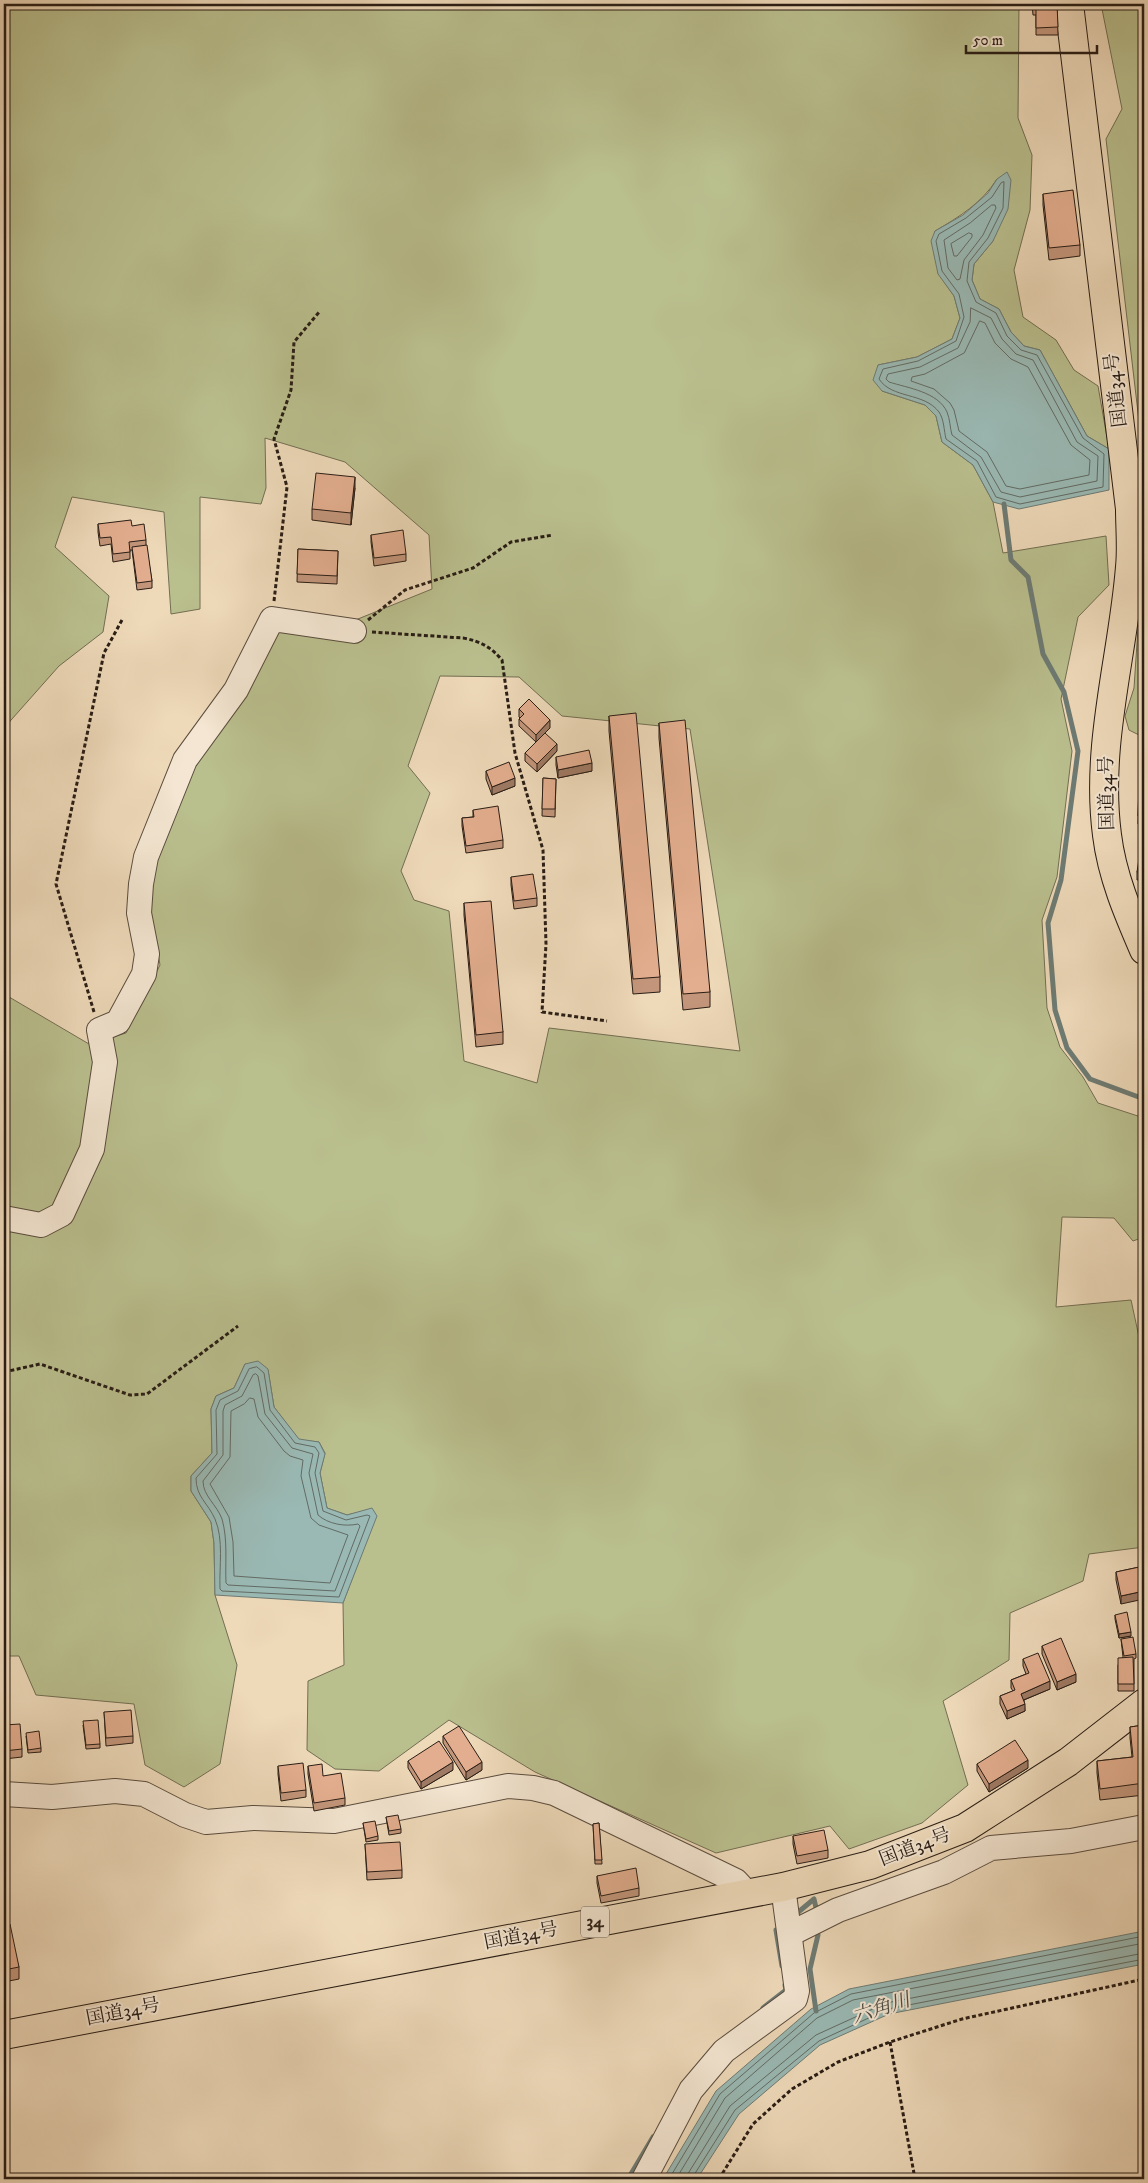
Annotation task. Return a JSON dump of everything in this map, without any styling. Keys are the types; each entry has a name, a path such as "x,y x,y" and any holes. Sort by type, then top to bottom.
{"highway":[{"name":"国道34号","path":"1069,4 1130,509 1130,565 1105,757 1104,798 1113,871 1144,950"},
{"name":"国道34号","path":"4,2035 783,1887 870,1865 965,1828 1068,1762 1144,1703"}],"street":[{"path":"4,1218 41,1225 62,1214 92,1149 105,1062 99,1030 118,1022 144,974 148,954 139,913 141,884 146,857 185,760 236,690 272,619 354,632"},
{"path":"4,1794 52,1797 115,1791 144,1794 184,1815 206,1822 253,1818 334,1820 508,1786 533,1788 554,1792 736,1881 747,1893"},
{"path":"808,1925 944,1872 991,1848 1071,1841 1144,1827"},
{"path":"644,2179 691,2090 724,2051 795,1999 808,1925 783,1887"}],"path":[{"path":"272,619 287,487 274,439 291,390 294,342 320,311"},
{"path":"354,632 406,590 473,568 511,542 553,535"},
{"path":"99,1030 56,884 104,653 122,620"},
{"path":"354,632 463,638 478,641 494,651 502,660 515,753 544,850 546,944 542,1012 607,1022"},
{"path":"4,1372 40,1364 130,1395 147,1394 238,1326"},
{"path":"719,2179 753,2124 792,2088 838,2062 890,2042 962,2019 1144,1979"},
{"path":"890,2042 915,2179"}],"green space":[{"path":"4,4 1019,4 1018,118 1032,155 1030,210 1014,270 1023,317 1056,340 1074,370 1098,386 1109,449 1087,436 1040,350 1024,346 1011,332 999,309 980,299 972,280 974,264 993,241 997,179 977,202 961,215 935,231 938,273 954,296 960,318 952,339 917,357 878,365 882,391 925,405 936,416 942,442 973,465 993,502 1003,553 1106,536 1109,585 1078,617 1061,699 1072,751 1057,877 1042,920 1047,1008 1060,1047 1083,1077 1098,1103 1144,1118 1144,1237 1133,1241 1114,1218 1062,1217 1056,1307 1131,1300 1139,1337 1144,1343 1144,1547 1089,1554 1083,1581 1010,1613 1009,1660 943,1701 968,1785 922,1823 849,1849 830,1826 716,1853 535,1772 449,1720 379,1771 335,1769 307,1750 308,1681 344,1665 343,1603 376,1516 372,1509 347,1515 327,1508 320,1473 325,1453 319,1442 299,1440 274,1407 268,1370 245,1364 234,1388 216,1396 211,1409 212,1453 191,1476 191,1491 211,1522 214,1543 215,1595 237,1665 220,1764 184,1787 145,1765 134,1704 36,1695 19,1656 4,1656 4,994 89,1044 126,1033 160,965 147,888 191,768 287,614 348,623 432,589 429,535 345,462 265,438 266,488 261,504 200,497 200,609 171,614 164,512 72,497 55,547 109,596 103,632 59,666 4,728","holes":["440,676 519,677 562,716 690,729 740,1051 549,1028 537,1083 464,1061 449,911 414,900 401,871 430,793 408,766"]},
{"path":"1101,4 1144,4 1144,464 1106,139 1122,109"},
{"path":"1144,610 1144,735 1141,736 1129,730 1125,716 1134,688 1139,613"}],"water":[{"path":"1007,172 1011,180 1008,209 993,241 974,264 972,280 980,299 999,309 1011,332 1024,346 1040,350 1087,436 1109,449 1109,490 1019,509 993,502 973,465 942,442 936,416 925,405 882,391 873,380 878,365 917,357 952,339 960,318 954,296 938,274 931,241 935,231 963,215 988,193 997,179"},
{"path":"258,1361 268,1369 274,1407 299,1439 319,1442 325,1454 320,1473 327,1508 347,1515 372,1508 377,1516 343,1603 215,1595 214,1543 211,1522 191,1491 191,1476 212,1453 211,1409 216,1396 234,1388 245,1364"},
{"name":"六角川","path":"1144,1931 1144,1964 889,2014 820,2045 739,2114 697,2179 663,2179 716,2091 811,2009 849,1989"}],"building":[{"path":"1032,4 1057,4 1058,27 1036,28 1036,7 1033,7"},
{"path":"1073,190 1080,245 1049,248 1043,194"},
{"path":"316,473 355,477 351,513 312,509"},
{"path":"131,520 132,526 144,524 146,540 129,542 130,552 113,554 111,537 100,538 98,524"},
{"path":"403,530 406,554 374,558 371,535"},
{"path":"147,545 152,581 137,583 132,547"},
{"path":"298,549 338,551 337,576 297,574"},
{"path":"529,699 550,720 536,735 519,719 524,714 519,709"},
{"path":"636,713 660,977 633,979 609,716"},
{"path":"685,720 710,992 683,994 659,723"},
{"path":"545,733 557,744 537,764 525,753"},
{"path":"589,750 592,763 558,770 556,757"},
{"path":"509,762 515,778 492,787 486,771"},
{"path":"543,778 556,779 555,809 542,809"},
{"path":"1139,782 1144,782 1144,816 1138,816"},
{"path":"498,806 503,840 466,846 462,818 474,817 473,810"},
{"path":"1140,852 1144,853 1144,873 1137,872"},
{"path":"533,874 537,898 514,901 511,877"},
{"path":"491,901 503,1032 476,1035 464,903"},
{"path":"1144,1566 1144,1591 1121,1596 1116,1572"},
{"path":"1127,1612 1131,1632 1119,1634 1115,1615"},
{"path":"1133,1637 1136,1654 1124,1656 1121,1639"},
{"path":"1061,1638 1076,1674 1057,1682 1042,1646"},
{"path":"1038,1653 1050,1681 1021,1694 1025,1704 1007,1711 1000,1696 1015,1690 1011,1680 1029,1673 1023,1659"},
{"path":"1133,1657 1134,1684 1118,1684 1118,1658"},
{"path":"131,1710 133,1736 106,1738 104,1712"},
{"path":"98,1720 100,1744 86,1745 83,1721"},
{"path":"20,1724 22,1749 4,1751 4,1725"},
{"path":"1144,1725 1144,1783 1100,1789 1097,1761 1133,1757 1130,1727"},
{"path":"459,1726 482,1762 466,1772 443,1736"},
{"path":"39,1731 41,1748 28,1750 26,1733"},
{"path":"1015,1740 1028,1760 989,1784 977,1764"},
{"path":"439,1741 453,1762 421,1782 408,1761"},
{"path":"303,1763 306,1790 281,1793 278,1766"},
{"path":"322,1764 323,1776 341,1773 345,1798 314,1803 308,1766"},
{"path":"398,1815 401,1829 389,1831 386,1817"},
{"path":"375,1821 378,1836 366,1839 363,1823"},
{"path":"599,1823 602,1860 595,1860 593,1824"},
{"path":"824,1830 828,1850 797,1856 793,1836"},
{"path":"400,1842 402,1870 367,1872 365,1844"},
{"path":"636,1868 639,1888 601,1896 597,1876"},
{"path":"4,1915 6,1925 10,1924 19,1967 4,1970"}],"waterway":[{"path":"1004,504 1011,560 1028,577 1043,654 1064,692 1078,751 1061,880 1048,923 1055,1010 1067,1048 1090,1079 1144,1099"},
{"path":"796,1914 814,1899 817,1912"},
{"path":"816,2011 810,1969 818,1935 817,1928"},
{"path":"776,1930 782,1966"},
{"path":"763,2008 786,1990 785,1985"},
{"path":"628,2179 653,2137"}]}
